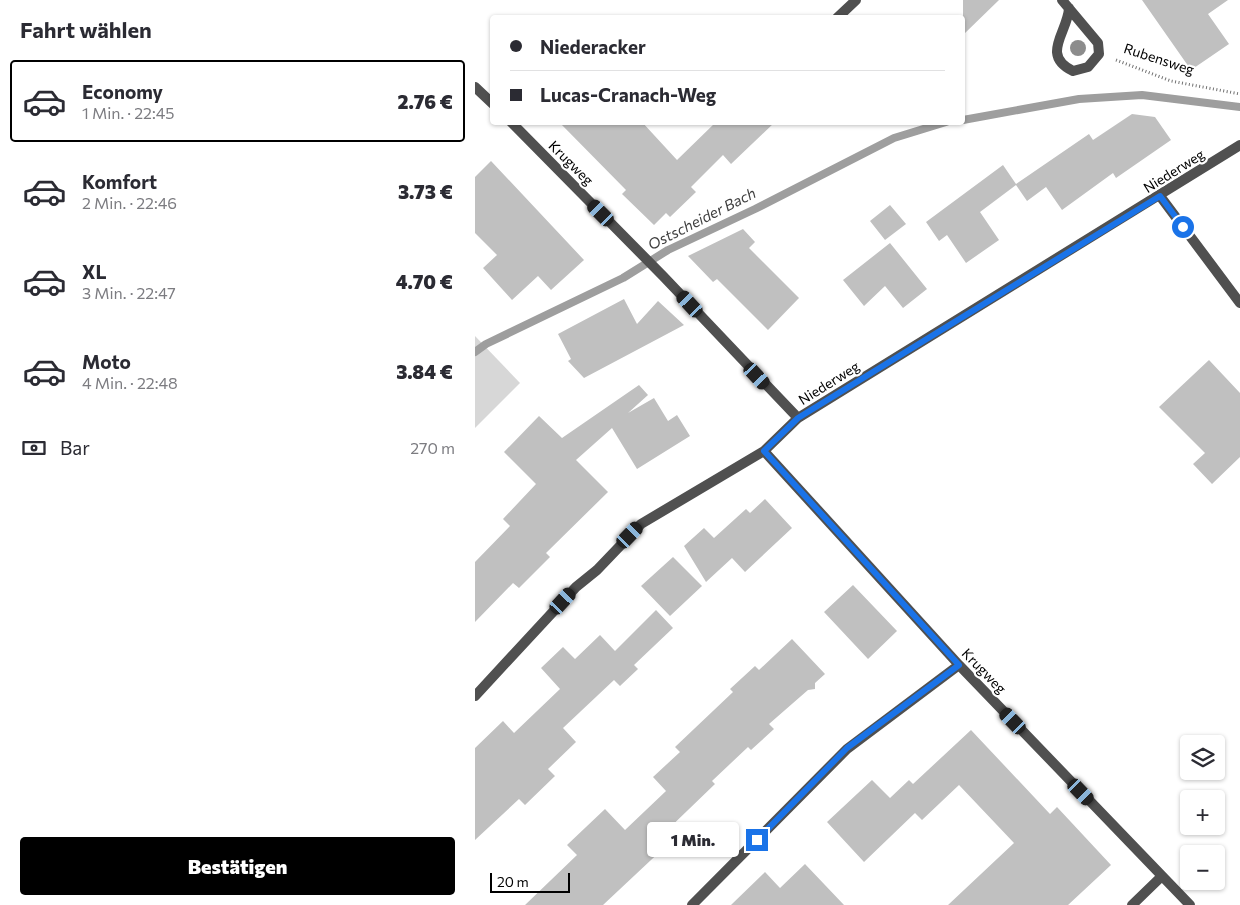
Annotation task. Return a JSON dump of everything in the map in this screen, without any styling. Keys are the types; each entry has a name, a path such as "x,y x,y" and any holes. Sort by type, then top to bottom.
{"street":[{"path":"840,15 856,0"},
{"path":"1065,4 1099,43 1099,54 1088,67 1073,71 1063,66 1058,58 1057,47 1062,29 1068,18 1065,4"},
{"path":"475,87 490,101"},
{"name":"Krugweg","path":"514,125 663,276 798,418"},
{"name":"Niederweg","path":"475,696 576,587 597,570 641,524 764,451 798,418 1240,145"},
{"path":"1160,196 1240,303"},
{"name":"Krugweg","path":"764,451 959,665 1191,905"},
{"path":"692,905 847,748 959,665"},
{"path":"1132,905 1162,876"}],"path":[{"name":"Rubensweg","path":"1099,54 1171,81 1240,94"}],"shaded area":[{"path":"475,336 520,383 475,428"}],"building":[{"path":"963,0 999,0 965,33 965,15 963,15"},
{"path":"1142,0 1228,0 1208,14 1229,44 1191,70"},
{"path":"1132,114 1155,117 1171,140 1116,178 1113,173 1062,210 1046,187 1027,201 1016,185 980,212 999,240 966,263 947,235 939,241 926,222 1003,165 1016,184 1089,134 1093,140"},
{"path":"562,125 645,125 677,160 713,125 772,125 731,164 723,155 691,187 696,192 670,217 666,213 654,225 622,194 626,190"},
{"path":"491,161 584,260 551,290 538,276 512,300 483,268 497,255 475,233 475,177"},
{"path":"890,205 906,224 885,240 870,221"},
{"path":"743,229 755,242 749,248 799,298 768,330 717,279 713,282 688,256"},
{"path":"890,243 927,289 903,308 885,286 864,306 843,280"},
{"path":"624,299 637,324 658,301 684,325 584,378 568,361 571,359 558,334"},
{"path":"1209,360 1240,393 1240,457 1212,484 1193,464 1205,453 1159,407"},
{"path":"639,385 648,395 628,413 654,398 668,421 677,415 690,436 637,469 612,428 576,460 608,492 546,553 550,557 519,588 513,583 475,622 475,562 510,526 503,519 536,484 504,452 539,416 562,438"},
{"path":"765,499 792,528 745,572 732,558 706,582 684,546 704,528 714,538 746,509 750,513"},
{"path":"673,557 702,586 670,616 641,586"},
{"path":"853,585 897,631 868,659 824,612"},
{"path":"656,610 673,628 634,665 638,669 620,686 614,680 563,728 576,742 548,769 555,776 525,805 519,799 475,840 475,748 503,721 514,733 560,689 541,668 563,647 575,659 600,635 615,651"},
{"path":"792,639 825,674 815,683 815,689 808,690 769,724 774,729 751,750 748,747 712,781 715,784 660,837 667,845 603,905 525,905 577,855 567,845 605,809 625,830 666,791 653,777 680,752 675,747 733,692 730,689 755,666 759,670"},
{"path":"971,730 1050,814 1057,807 1111,865 1068,905 948,905 1014,843 959,785 922,820 915,813 864,862 827,822 872,780 890,798 909,780 913,784"},
{"path":"805,864 844,905 731,905 765,872 780,888"}],"waterway":[{"name":"Ostscheider Bach","path":"965,120 1079,99 1142,95 1240,107"},
{"name":"Ostscheider Bach","path":"475,352 486,344 623,278 668,250 755,209 894,138 936,125"}],"route":[{"path":"757,840 847,748 959,665 764,451 798,418 1160,196 1183,227"}]}
